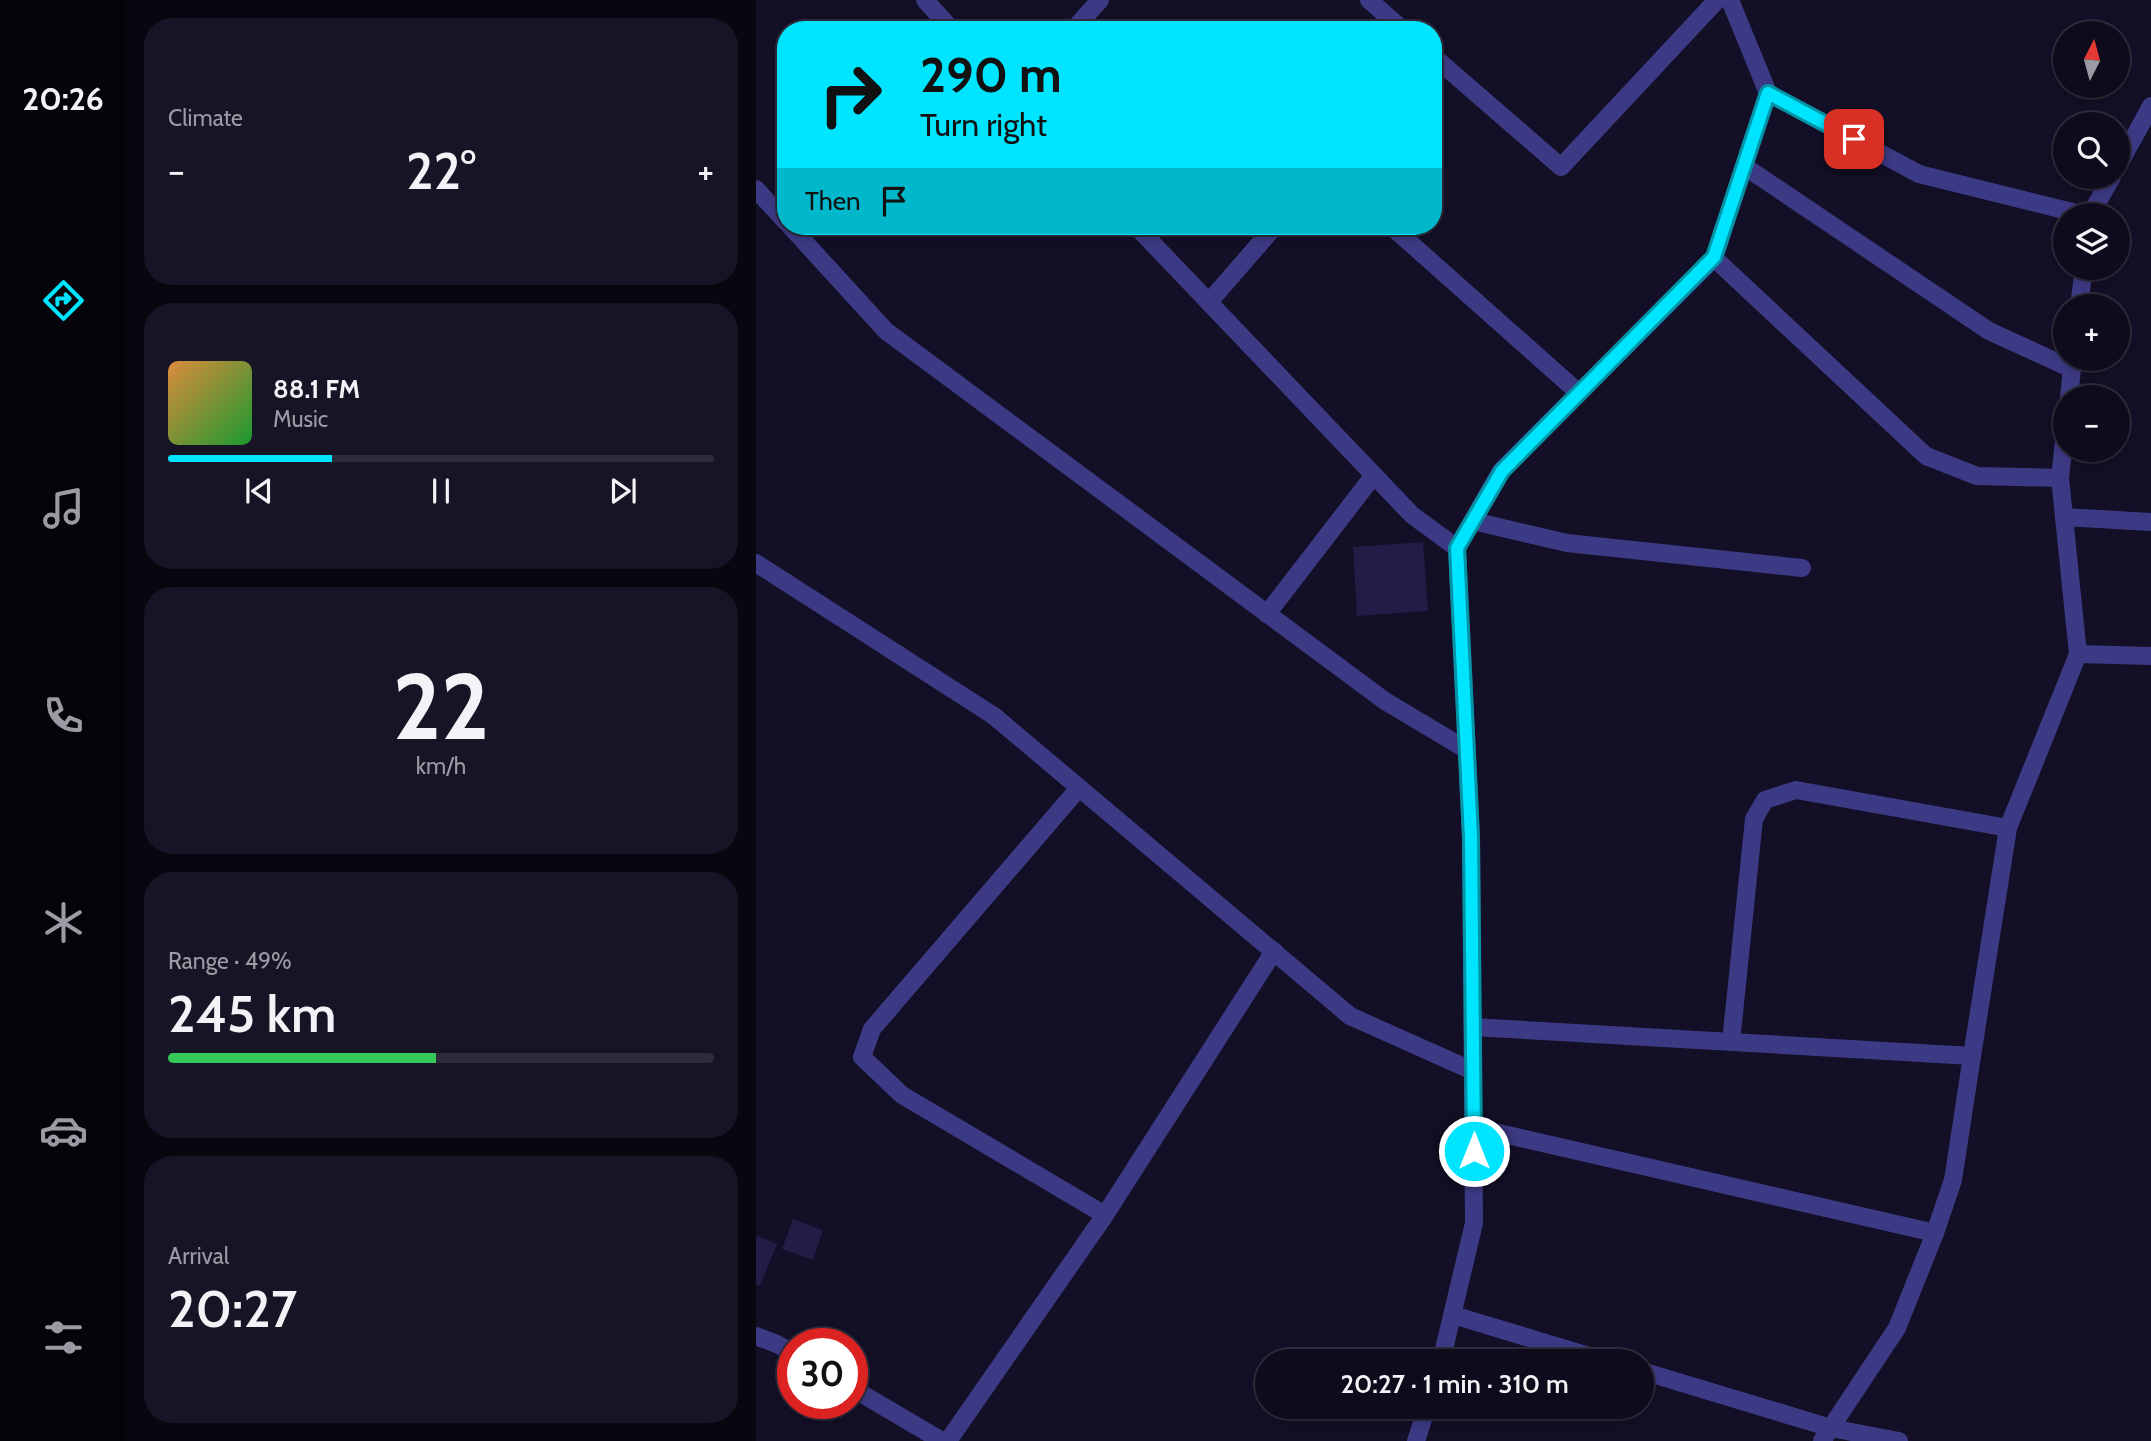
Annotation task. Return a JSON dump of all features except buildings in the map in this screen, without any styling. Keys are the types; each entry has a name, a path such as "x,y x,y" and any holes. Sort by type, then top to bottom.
{"street":[{"path":"925,0 944,21"},
{"path":"1081,21 1100,0"},
{"path":"1369,0 1393,21"},
{"path":"1442,64 1560,167 1717,0"},
{"path":"1730,0 1768,93 1919,174 2053,207"},
{"path":"1444,1349 1474,1223 1471,837 1457,548 1502,471 1714,257 1768,93"},
{"path":"2130,144 2151,106"},
{"path":"1744,166 1989,331 2053,356"},
{"path":"756,189 777,212"},
{"path":"798,235 886,331 1385,701 1467,750"},
{"path":"1145,235 1412,515 1457,548"},
{"path":"1209,302 1267,235"},
{"path":"1401,235 1579,393"},
{"path":"1714,257 1926,456 1978,476 2060,478"},
{"path":"1827,1435 1897,1328 1953,1180 2008,828 2078,654 2060,478 2062,462"},
{"path":"1267,614 1374,475"},
{"path":"2064,517 2151,522"},
{"path":"1473,521 1567,543 1802,568"},
{"path":"756,563 994,716 1350,1016 1473,1071"},
{"path":"2078,654 2151,656"},
{"path":"1079,788 872,1029 862,1057 902,1095 1105,1215"},
{"path":"1731,1042 1754,819 1765,800 1796,790 2008,828"},
{"path":"948,1441 1105,1215 1274,951"},
{"path":"1473,1027 1972,1056"},
{"path":"1473,1127 1935,1233"},
{"path":"1453,1315 1566,1349"},
{"path":"756,1336 777,1344"},
{"path":"1654,1375 1827,1435 1899,1441"},
{"path":"868,1397 942,1441"},
{"path":"1416,1441 1423,1419"}],"route":[{"path":"1474,1151 1471,837 1457,548 1502,471 1714,257 1768,93 1854,139"}]}
